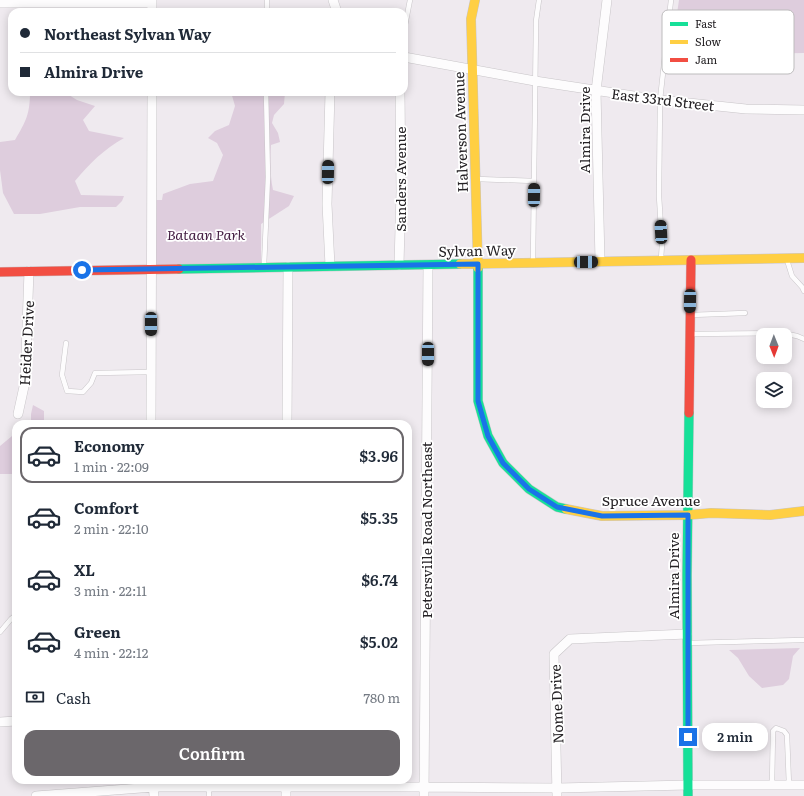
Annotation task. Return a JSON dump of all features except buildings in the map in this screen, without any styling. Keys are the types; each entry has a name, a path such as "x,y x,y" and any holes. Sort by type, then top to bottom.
{"street":[{"name":"Halverson Avenue","path":"475,0 471,19 478,264"},
{"name":"Almira Drive","path":"600,261 596,91 607,0"},
{"path":"0,3 152,5"},
{"name":"East 33rd Street","path":"408,57 473,70 596,91 660,100 746,110 804,110"},
{"path":"151,420 152,96"},
{"path":"330,96 327,204 330,266"},
{"name":"Sanders Avenue","path":"399,265 401,191 400,96"},
{"name":"Sylvan Way","path":"0,272 804,258"},
{"name":"Almira Drive","path":"688,796 687,638 690,260"},
{"name":"Spruce Avenue","path":"478,264 478,401 488,436 503,463 529,489 557,507 602,516 688,515 711,513 770,515 804,511"},
{"name":"Petersville Road Northeast","path":"424,791 428,265"},
{"path":"287,420 288,267"},
{"name":"Heider Drive","path":"18,414 25,382 29,272"},
{"name":"Nome Drive","path":"558,792 554,654 570,639 687,638"},
{"path":"0,722 12,721"},
{"path":"36,796 154,788 209,791 286,788 558,792 688,785 804,785"}],"lane":[{"path":"408,10 410,0"},
{"path":"533,262 536,21 539,0"},
{"path":"670,10 671,0"},
{"path":"661,261 662,244 659,196 660,100 663,74"},
{"path":"264,267 268,177 266,96"},
{"path":"476,178 534,181"},
{"path":"786,258 792,276 803,288"},
{"path":"690,315 745,313"},
{"path":"690,334 782,333 804,339"},
{"path":"66,343 62,375 67,391 83,392 91,383 95,373 151,372"},
{"path":"0,632 12,618"},
{"path":"687,638 804,640"},
{"path":"772,785 773,731 776,728 784,731 787,735 789,785"}],"green space":[{"path":"679,0 804,0 804,53 794,53 794,10 678,10"},
{"path":"30,96 70,96 77,100 95,106 83,120 89,131 124,138 97,157 75,181 81,195 124,196 122,201 116,207 80,207 40,214 14,214 3,193 0,170 0,142 15,140 27,117"},
{"name":"Bataan Park","path":"232,96 285,96 284,104 274,115 272,123 278,133 280,142 271,145 271,173 273,190 294,196 289,206 261,224 261,267 151,269 152,200 162,200 163,194 190,184 213,181 223,155 217,143 208,138 215,131 229,125 235,106"},
{"path":"33,405 44,411 44,420 31,420"},
{"path":"12,436 12,474 0,474 0,446"},
{"path":"800,648 793,656 789,679 783,685 762,688 749,676 738,658 729,650"}],"traffic: fast":[{"path":"179,269 460,264"},
{"path":"478,268 478,401 488,436 503,463 529,489 557,507 566,509"},
{"path":"688,796 687,575 689,413"}],"traffic: slow":[{"path":"475,0 471,19 478,268"},
{"path":"460,264 804,258"},
{"path":"566,509 602,516 688,515 711,513 770,515 804,511"}],"traffic: jam":[{"path":"689,413 691,260"},
{"path":"0,272 179,269"}],"route":[{"path":"82,270 478,264 478,401 488,436 503,463 529,489 557,507 602,516 688,515 688,737"}]}
